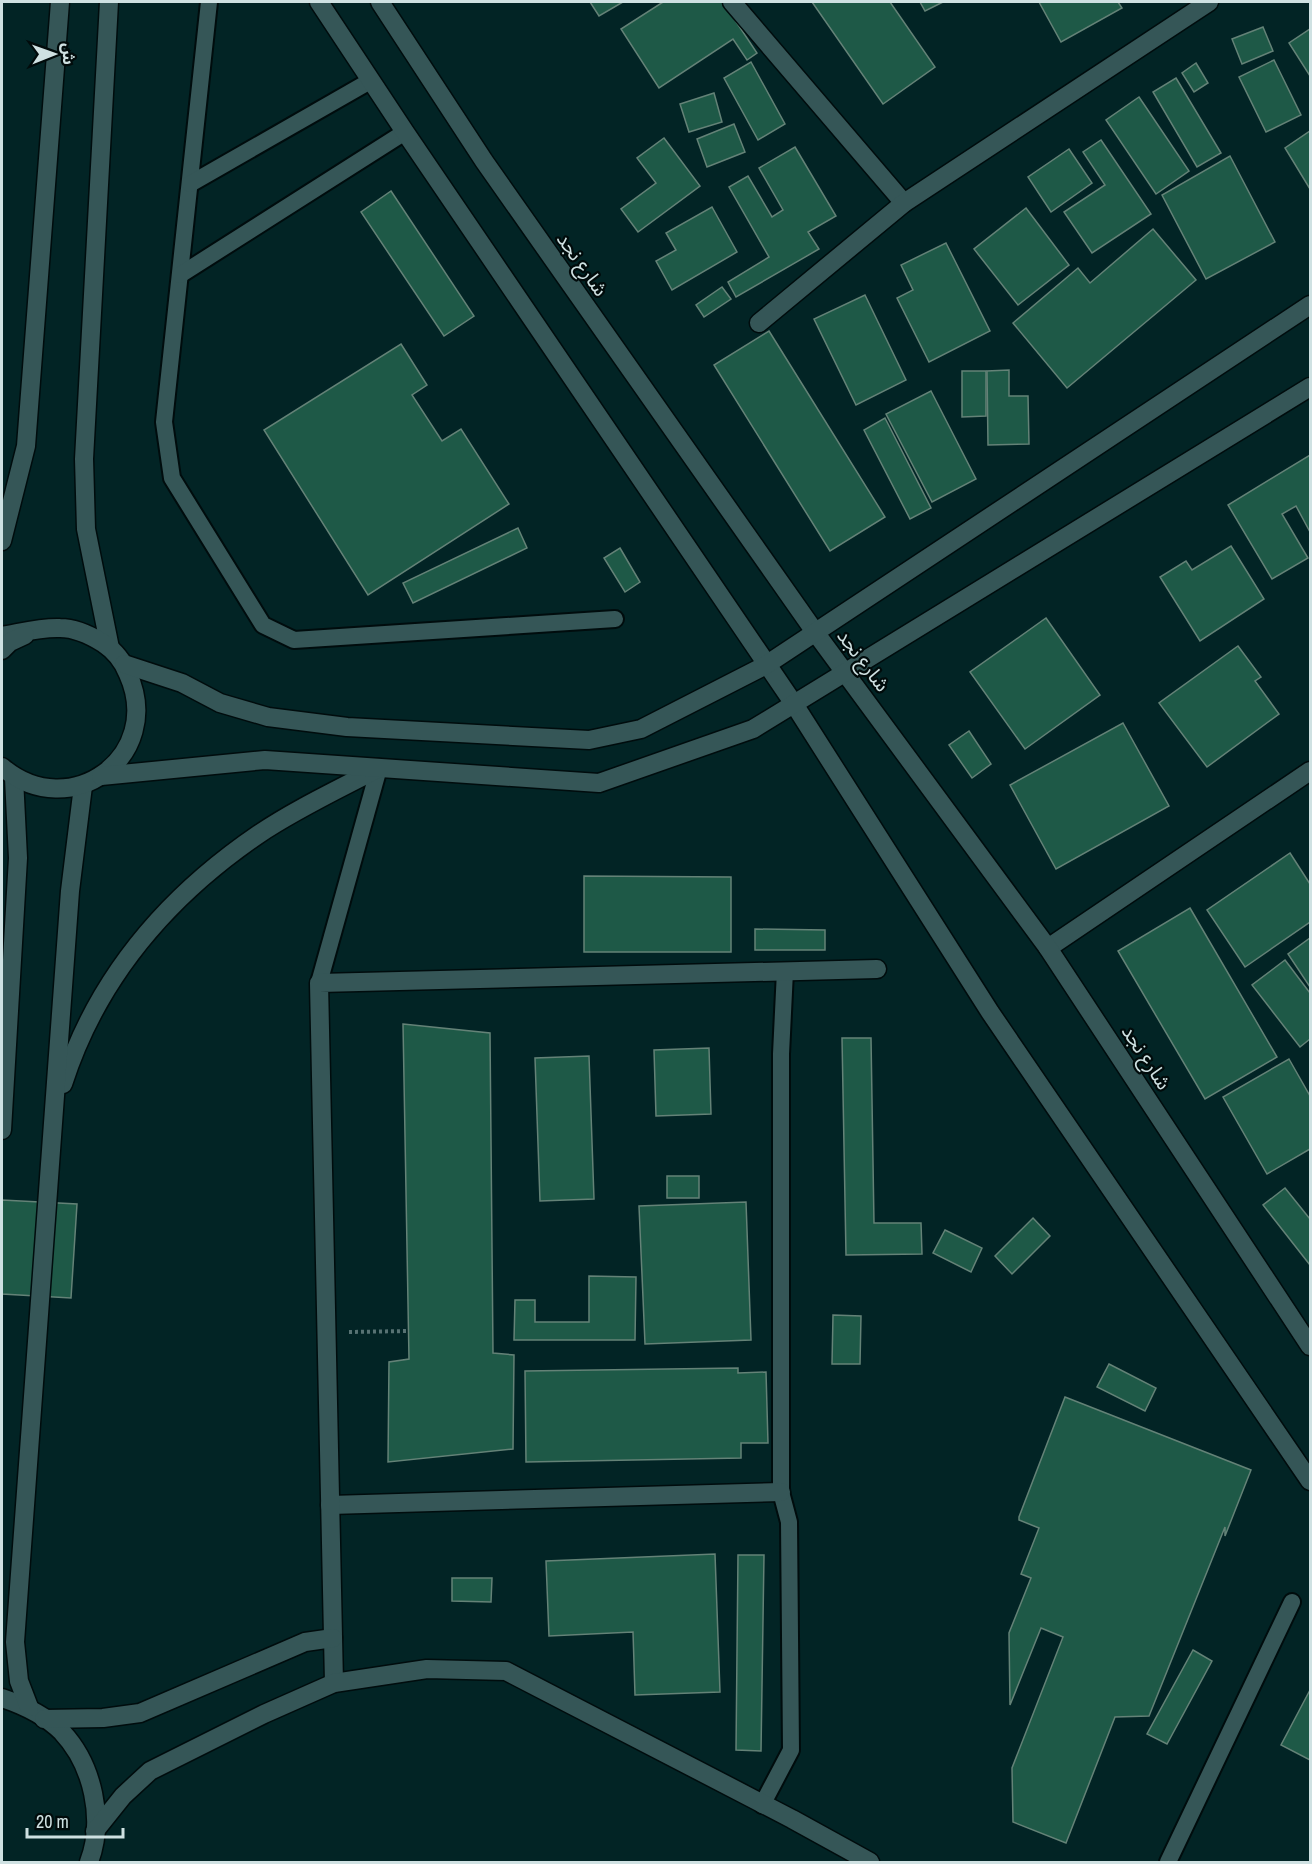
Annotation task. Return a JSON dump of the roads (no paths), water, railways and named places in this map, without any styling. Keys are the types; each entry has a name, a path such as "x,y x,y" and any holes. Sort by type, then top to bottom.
{"street":[{"path":"2,541 4,517 26,446 60,2"},
{"path":"109,2 84,459 86,529 110,648"},
{"path":"319,2 370,81 794,704 990,1012 1311,1481"},
{"name":"شارع نجد","path":"380,2 483,161 815,632 1048,948 1311,1346"},
{"path":"732,2 904,203"},
{"path":"759,323 904,203 1209,2"},
{"path":"124,664 182,683 220,703 268,717 347,727 589,740 641,729 766,665 1311,305"},
{"path":"101,776 265,760 599,783 753,729 1311,387"},
{"path":"2,636 61,628 87,633 110,648 124,664 134,687 137,712 132,737 120,759 101,776 83,786 60,790 36,787 8,773"},
{"path":"2,650 10,642 35,630"},
{"path":"54,1114 73,1052 100,996 132,950 167,909 205,874 260,833 379,768"},
{"path":"2,1130 18,858 8,773"},
{"path":"1048,948 1310,774"},
{"path":"28,1707 19,1681 15,1642 70,891 83,786"},
{"path":"334,1683 319,983 877,969"},
{"path":"330,1505 781,1492"},
{"path":"44,1719 103,1718 140,1713 305,1642 333,1638"},
{"path":"94,1851 123,1796 150,1771 264,1714 334,1683 427,1669 506,1671 870,1863"},
{"path":"2,1698 28,1707 62,1732 85,1766 96,1807 94,1851"}],"lane":[{"path":"209,2 164,422 172,478 263,625 294,640 615,619"},
{"path":"190,184 370,81"},
{"path":"180,275 405,132"},
{"path":"319,983 379,768"},
{"path":"762,1805 791,1750 789,1522 781,1492 781,1054 785,971"},
{"path":"1168,1863 1292,1602"}]}
